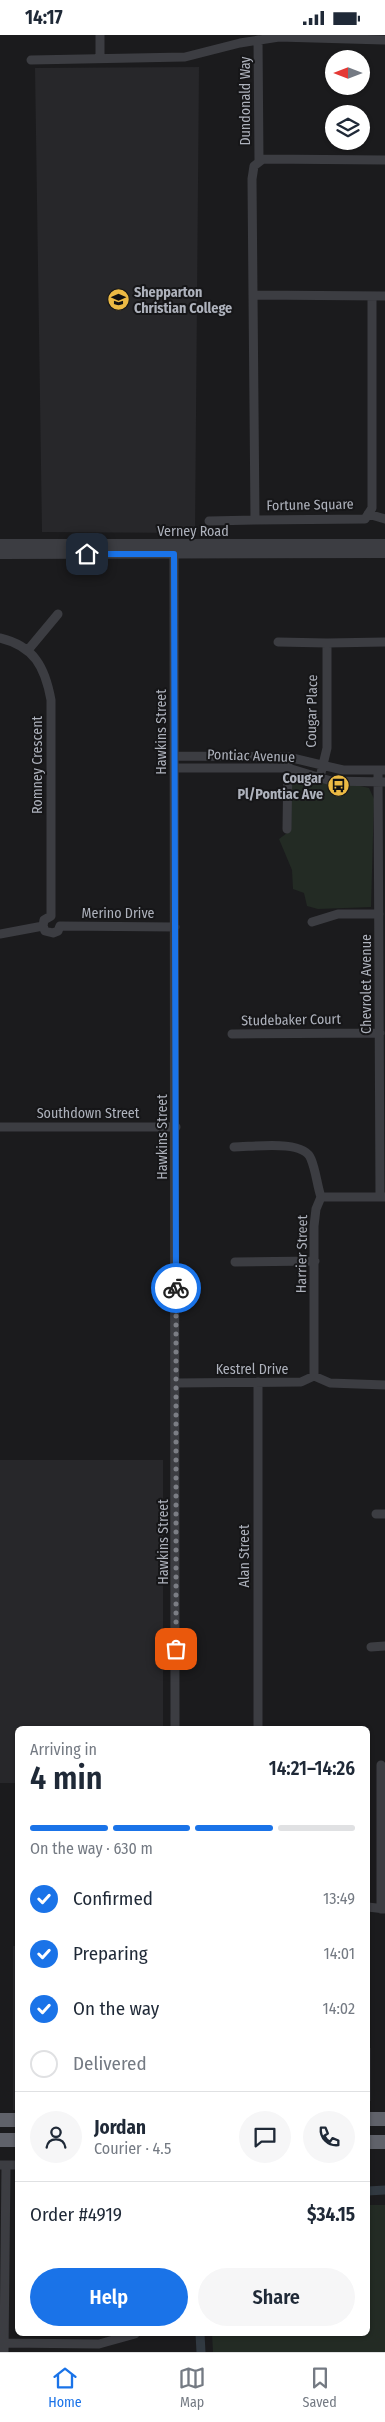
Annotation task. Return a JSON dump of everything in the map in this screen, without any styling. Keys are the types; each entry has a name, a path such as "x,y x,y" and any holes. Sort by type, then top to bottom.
{"highway":[{"path":"370,2119 385,2119"},
{"path":"0,2120 15,2120"},
{"path":"0,2141 15,2140"},
{"path":"370,2142 385,2142"}],"street":[{"path":"100,35 100,57"},
{"path":"31,59 185,57 279,37 384,39"},
{"name":"Dundonald Way","path":"253,295 252,179 254,166 259,163 258,40"},
{"path":"259,163 264,159 385,160"},
{"path":"253,295 385,296"},
{"name":"Fortune Square","path":"253,295 255,520 365,519 372,508 372,297"},
{"path":"368,514 385,519"},
{"path":"209,521 255,520"},
{"name":"Verney Road","path":"0,554 385,544"},
{"name":"Verney Road","path":"0,545 385,553"},
{"name":"Hawkins Street","path":"174,550 176,1726"},
{"path":"28,651 58,614"},
{"name":"Romney Crescent","path":"0,638 28,651 39,663 47,680 51,700 51,916"},
{"path":"278,642 385,643"},
{"name":"Cougar Place","path":"320,778 327,748 326,643"},
{"name":"Pontiac Avenue","path":"175,756 288,757 323,767 343,770 382,771"},
{"path":"288,757 288,829"},
{"name":"Pontiac Avenue","path":"175,767 288,767 338,782 382,782"},
{"name":"Chevrolet Avenue","path":"382,771 379,915 383,1197"},
{"path":"312,921 338,914 379,915"},
{"path":"51,916 59,920 60,926 58,931 53,933 48,933 43,926 46,918 51,916"},
{"path":"0,934 43,926"},
{"name":"Merino Drive","path":"60,926 175,927"},
{"name":"Studebaker Court","path":"232,1034 380,1033"},
{"name":"Southdown Street","path":"0,1127 176,1127"},
{"path":"234,1147 296,1146 307,1151 311,1158 321,1197 383,1197"},
{"name":"Harrier Street","path":"314,1376 314,1226 316,1209 321,1197"},
{"path":"235,1262 315,1261"},
{"path":"314,1376 330,1383 385,1385"},
{"name":"Kestrel Drive","path":"176,1383 301,1382 314,1376"},
{"name":"Alan Street","path":"258,1382 258,1726"},
{"path":"371,1647 385,1646"},
{"path":"370,1907 383,1909 381,1765"},
{"path":"3,2165 5,2347 99,2344 128,2336"}],"shaded area":[{"name":"Shepparton Christian College","path":"199,67 195,533 42,532 35,68"},
{"path":"299,773 329,785 356,785 369,788 374,799 371,907 318,909 307,906 304,893 293,889 292,870 279,839 291,830 292,781"},
{"path":"0,1460 163,1460 163,1726 15,1726 15,1783 0,1783"},
{"path":"13,1946 15,1946 15,2110 13,2110"},
{"path":"370,2048 371,2048 370,2101"},
{"path":"370,2205 385,2205 385,2352 213,2352 212,2336 370,2336"}],"waterway":[{"path":"370,2191 385,2190"},
{"path":"200,2336 201,2352"}],"way so far":[{"path":"176,1288 176,1649"}],"place":[{"name":"Shepparton Christian College","path":"118,300"},
{"name":"Cougar Pl/Pontiac Ave","path":"339,786"}],"route":[{"path":"87,554 174,554 176,1288"}]}
